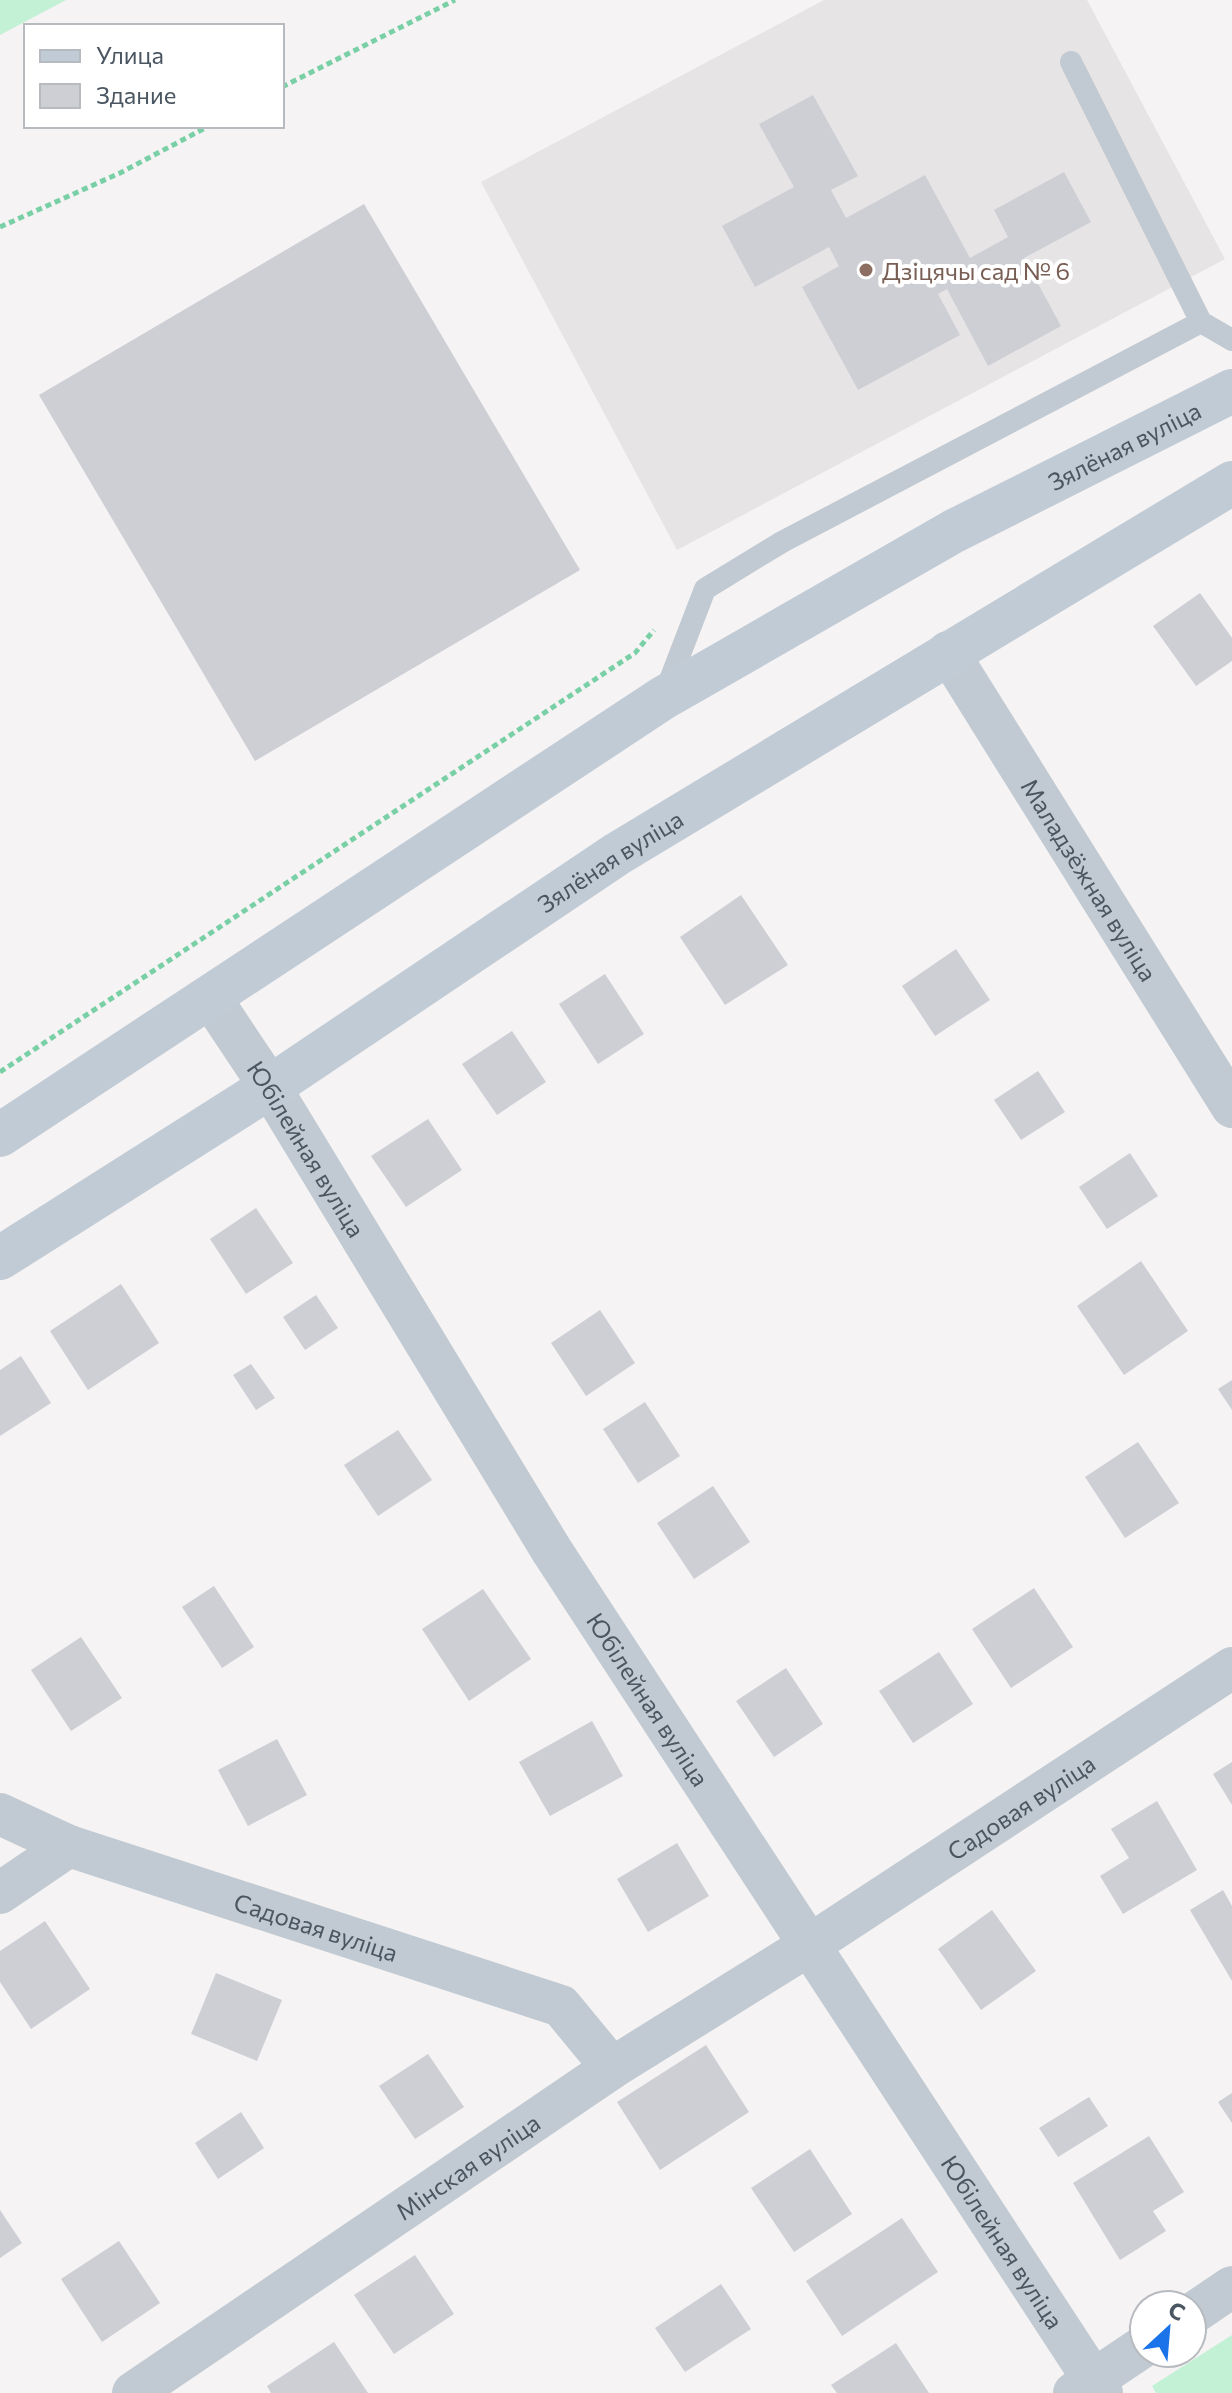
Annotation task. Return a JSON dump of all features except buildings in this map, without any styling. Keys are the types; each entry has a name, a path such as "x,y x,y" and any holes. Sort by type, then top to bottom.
{"main road":[{"name":"Зялёная вуліца","path":"0,1135 663,698 954,531 1232,391"},
{"name":"Зялёная вуліца","path":"0,1258 270,1087 617,854 1232,483"}],"street":[{"name":"Маладзёжная вуліца","path":"948,652 1232,1107"},
{"name":"Юбілейная вуліца","path":"210,997 270,1087 552,1551 1090,2389"},
{"name":"Садовая вуліца","path":"808,1946 1232,1668"},
{"name":"Садовая вуліца","path":"0,1814 69,1846 561,2006 612,2068"},
{"path":"0,1893 69,1846"},
{"name":"Мінская вуліца","path":"133,2393 612,2068 808,1946"},
{"path":"1208,2303 1232,2287"},
{"path":"1090,2389 1128,2359"}],"lane":[{"path":"1071,62 1201,322 1232,340"},
{"path":"663,698 705,589 782,542 1201,322"}],"path":[{"path":"284,86 455,0"},
{"path":"0,227 120,173 205,128"},
{"path":"0,1072 635,653 664,619"}],"shaded area":[{"name":"Дзіцячы сад № 6","path":"824,0 1087,0 1225,259 677,550 481,182"}],"green space":[{"path":"0,0 66,0 0,35"},
{"path":"1232,2335 1232,2393 1156,2393 1152,2386 1179,2369 1208,2369 1208,2350"}],"place":[{"name":"Дзіцячы сад № 6","path":"866,270"}]}
